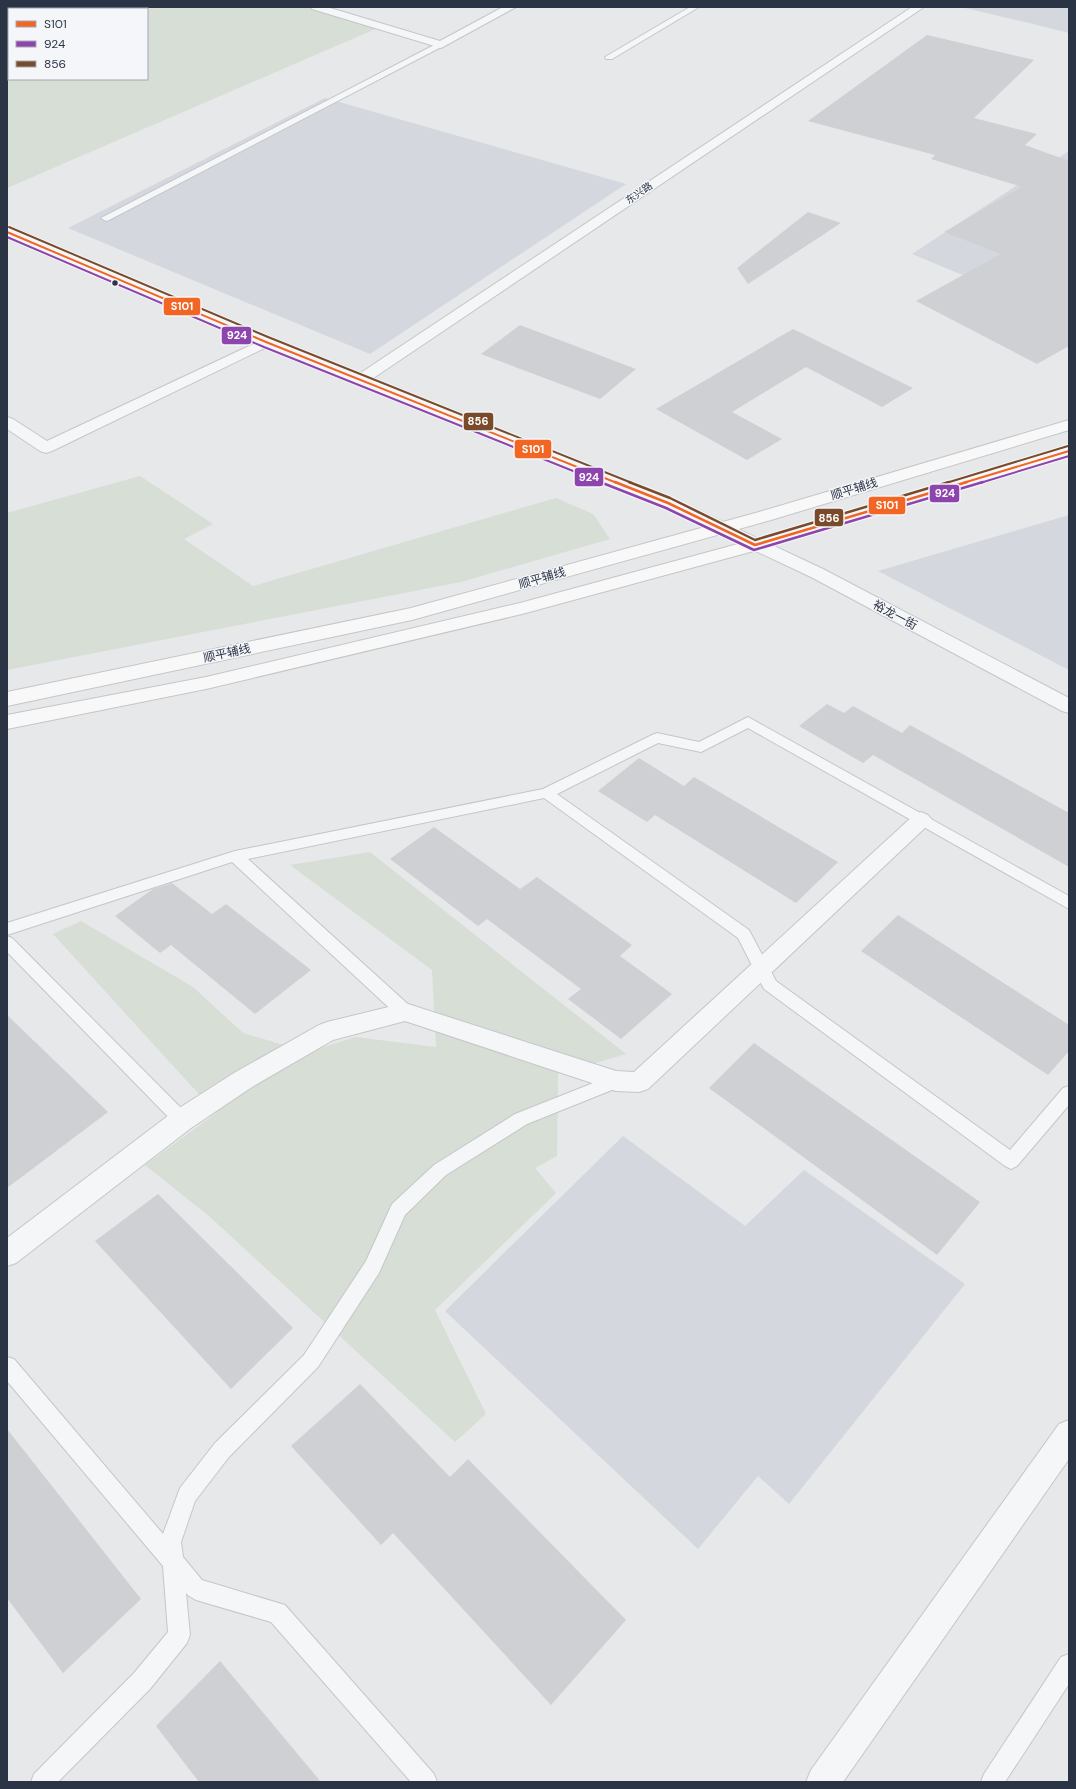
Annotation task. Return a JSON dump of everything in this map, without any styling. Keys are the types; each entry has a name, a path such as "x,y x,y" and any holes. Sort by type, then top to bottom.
{"main road":[{"name":"顺平辅线","path":"7,699 412,614 765,516 1069,426"},
{"name":"顺平辅线","path":"7,722 213,682 522,608 756,545 1069,452"}],"street":[{"path":"316,7 440,45 511,7"},
{"name":"东兴路","path":"360,380 722,137 919,7"},
{"name":"裕龙一街","path":"7,232 266,342 668,503 817,573 1069,706"},
{"path":"7,422 46,448 266,342"},
{"path":"7,1254 182,1120 243,1080 327,1032 405,1012 616,1082 639,1082 921,820"},
{"path":"823,1782 1069,1434"}],"lane":[{"path":"609,57 695,7"},
{"path":"106,218 440,45"},
{"path":"7,928 235,856 546,793 657,738 701,747 748,722 1069,903"},
{"path":"546,793 744,934 770,985 1011,1161 1069,1093"},
{"path":"235,856 405,1012"},
{"path":"7,942 182,1120"},
{"path":"42,1782 142,1681 179,1635 171,1542 187,1495 222,1450 311,1360 373,1267 398,1210 440,1170 521,1119 616,1082"},
{"path":"7,1366 196,1590 277,1613 426,1782"},
{"path":"992,1782 1069,1665"}],"shaded area":[{"path":"316,7 380,27 7,188 7,25 8,80 148,80 148,8 50,8"},
{"path":"961,7 1069,7 1069,33 1029,23"},
{"path":"325,98 626,184 370,354 68,228"},
{"path":"1069,151 1069,319 912,254"},
{"path":"140,476 213,524 184,539 253,586 556,498 593,514 610,539 461,582 7,670 7,513"},
{"path":"1069,515 1069,670 878,571"},
{"path":"370,852 626,1054 558,1074 557,1156 535,1168 556,1193 435,1310 486,1414 455,1442 210,1217 145,1165 216,1113 53,934 81,921 193,987 243,1033 308,1052 355,1037 436,1047 432,970 290,865"},
{"path":"623,1136 745,1226 804,1170 965,1284 789,1504 758,1476 698,1549 445,1311"}],"building":[{"path":"927,35 1034,60 974,118 1037,134 1025,145 1069,161 1069,346 1037,364 916,301 1001,254 944,232 1022,187 931,159 935,155 808,121"},
{"path":"808,212 841,223 748,284 737,268"},
{"path":"520,325 636,369 600,399 481,354"},
{"path":"793,329 913,388 882,407 806,367 732,412 782,439 747,460 656,409"},
{"path":"827,704 844,713 853,706 902,733 910,725 1069,813 1069,867 873,755 863,763 799,726"},
{"path":"639,758 684,786 694,777 838,862 796,903 655,815 647,822 598,791"},
{"path":"434,827 520,889 537,877 632,945 620,956 672,994 621,1039 568,999 581,989 487,919 478,926 390,859"},
{"path":"172,883 212,914 226,904 311,970 255,1014 171,945 160,953 115,916 153,889"},
{"path":"898,915 1069,1025 1069,1051 1048,1075 861,951"},
{"path":"7,1015 108,1112 7,1188"},
{"path":"754,1043 980,1202 937,1255 709,1088"},
{"path":"158,1194 293,1328 231,1389 95,1241"},
{"path":"360,1384 450,1477 468,1459 626,1620 551,1705 393,1533 381,1545 291,1446"},
{"path":"7,1429 141,1599 63,1673 7,1598"},
{"path":"220,1661 321,1782 199,1782 156,1726"}],"transit line":[{"name":"856","path":"9,227 268,337 670,498 755,540 1068,446"},
{"name":"S101","path":"7,232 266,342 668,503 755,545 1069,451"},
{"name":"924","path":"7,237 264,347 666,508 754,550 1069,456"}]}
